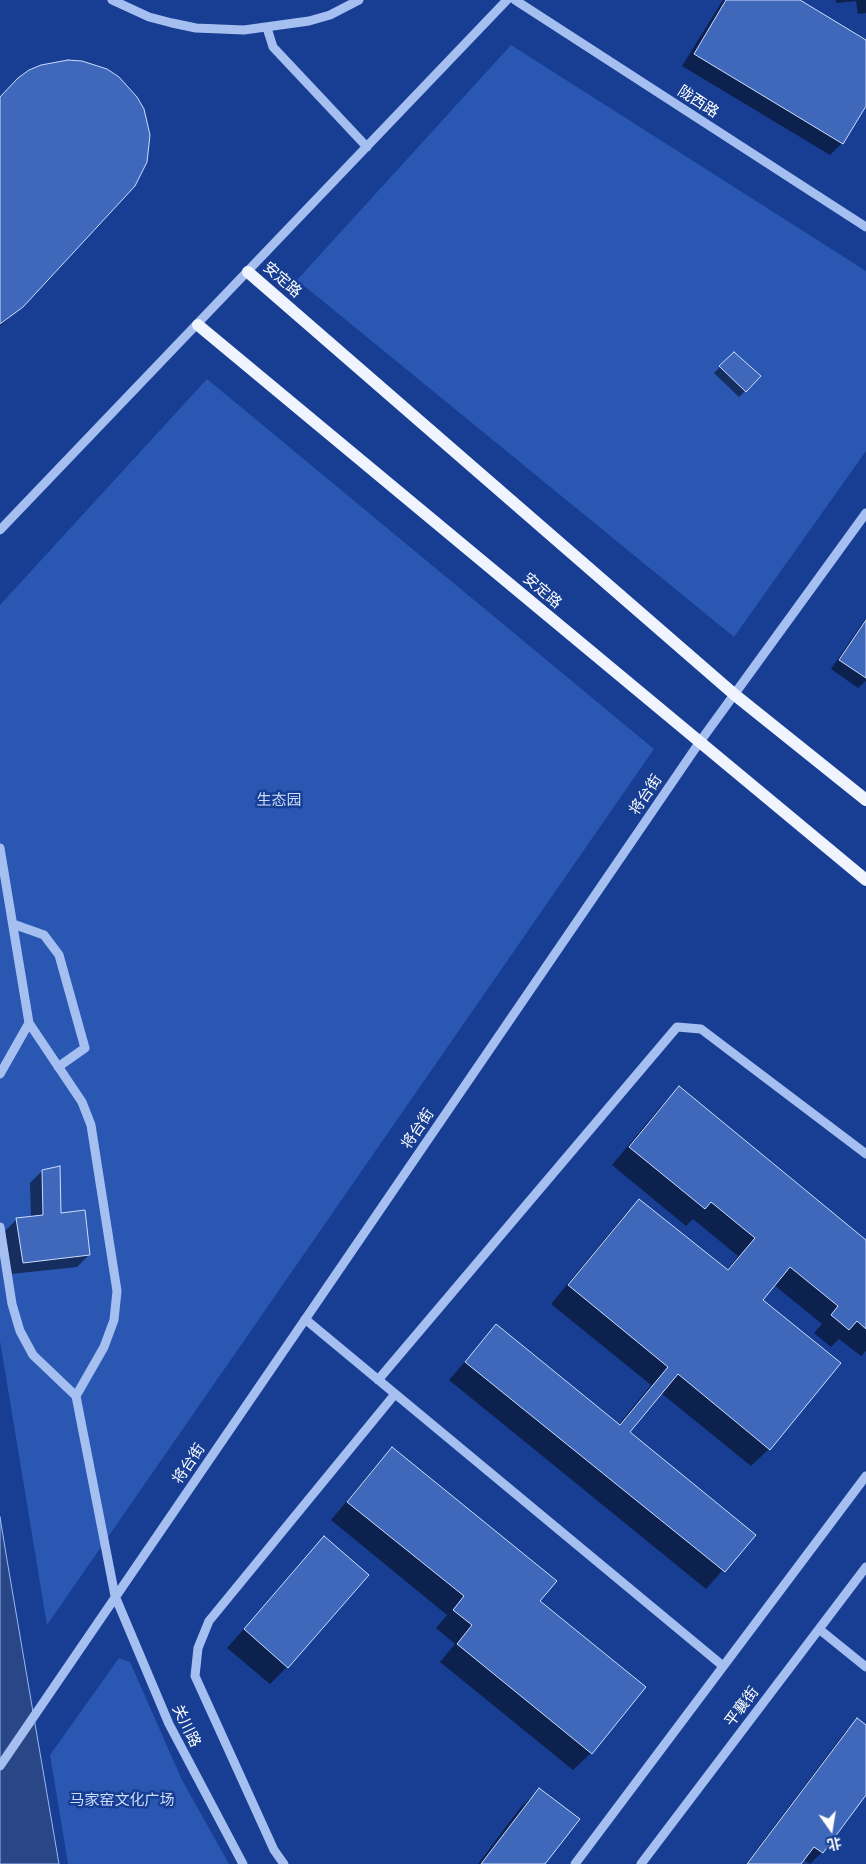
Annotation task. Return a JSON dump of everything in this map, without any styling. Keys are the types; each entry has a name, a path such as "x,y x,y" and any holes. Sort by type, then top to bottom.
{"main road":[{"name":"安定路","path":"248,272 735,695 866,800"},
{"name":"安定路","path":"198,325 866,880"}],"street":[{"path":"112,0 150,17 196,28 220,30 267,28 309,21 330,14 359,0"},
{"path":"0,530 508,0"},
{"name":"陇西路","path":"516,0 866,227"},
{"path":"267,28 273,47 367,147"},
{"name":"将台街","path":"0,1766 699,743 866,513"},
{"path":"0,848 29,1024 82,1102 91,1125 117,1291 114,1320 104,1347 76,1396 33,1355 20,1330 12,1304 0,1227"},
{"path":"13,924 44,935 59,955 85,1048 58,1067"},
{"path":"0,1074 29,1024"},
{"path":"378,1380 677,1028 701,1029 866,1154"},
{"path":"305,1320 723,1666"},
{"path":"284,1864 274,1850 195,1676 198,1648 209,1621 395,1394"},
{"name":"关川路","path":"76,1396 115,1596 169,1724 243,1864"},
{"path":"575,1864 866,1476"},
{"name":"平襄街","path":"641,1864 866,1566"},
{"path":"819,1630 866,1667"}],"green space":[{"path":"511,45 866,271 866,451 734,637 297,280"},
{"name":"生态园","path":"207,379 654,749 47,1625 0,1341 0,605"},
{"name":"马家窑文化广场","path":"119,1658 130,1662 182,1780 229,1864 68,1864 50,1755"}],"shaded area":[{"path":"0,1517 6,1554 59,1864 0,1864"}],"building":[{"path":"726,0 800,0 866,40 866,106 843,144 694,54"},
{"path":"68,60 82,61 107,69 119,77 137,97 144,109 150,135 147,162 135,186 23,307 0,324 0,97 18,78 29,70 41,65"},
{"path":"734,352 761,376 746,392 719,366"},
{"path":"866,620 866,678 839,660"},
{"path":"679,1086 866,1240 866,1329 857,1321 849,1330 831,1315 838,1306 790,1267 763,1300 841,1363 770,1450 678,1374 630,1432 756,1535 725,1572 465,1362 496,1324 620,1425 668,1367 568,1285 639,1199 728,1270 755,1238 711,1202 705,1209 629,1147"},
{"path":"60,1166 61,1213 85,1210 90,1255 23,1263 16,1218 43,1215 42,1170"},
{"path":"392,1447 557,1581 540,1601 646,1687 592,1754 457,1644 472,1625 453,1610 464,1596 347,1502"},
{"path":"324,1536 369,1575 288,1668 244,1629"},
{"path":"857,1718 866,1725 866,1795 823,1853 814,1847 801,1864 747,1864"},
{"path":"539,1788 580,1819 545,1864 481,1864"}]}
